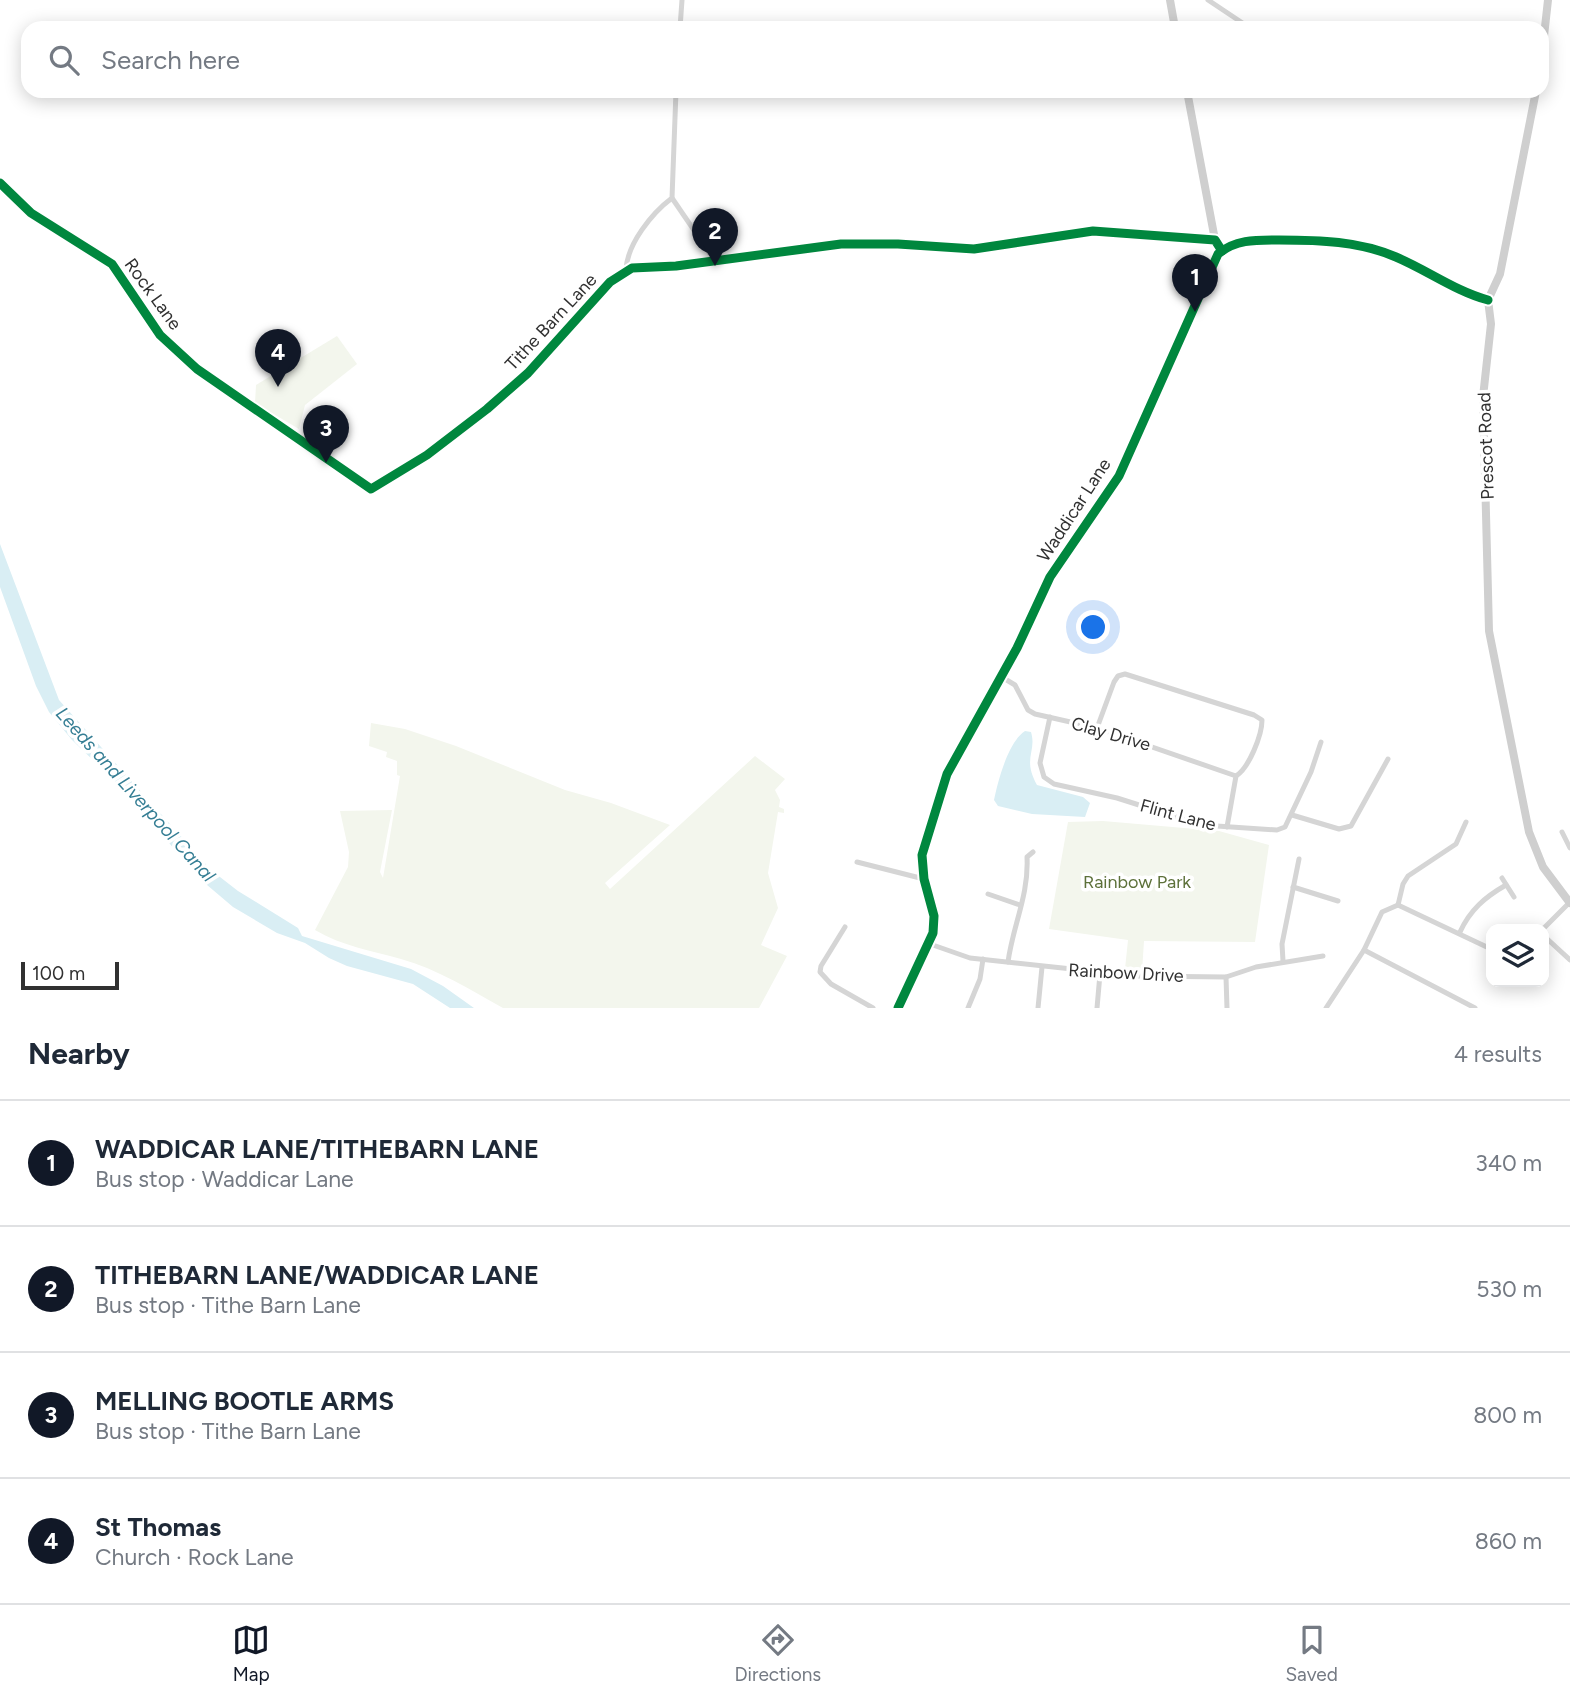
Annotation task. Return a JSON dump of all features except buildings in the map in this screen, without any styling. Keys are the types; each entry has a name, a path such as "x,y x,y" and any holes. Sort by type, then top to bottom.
{"street":[{"path":"680,21 681,0"},
{"path":"1170,0 1174,21"},
{"path":"1208,0 1240,21"},
{"path":"1546,21 1548,0"},
{"path":"676,98 672,198 715,261"},
{"path":"1187,98 1215,240 1222,251 1238,243 1259,240 1366,246 1396,257 1469,295 1488,300"},
{"name":"Prescot Road","path":"1535,98 1502,266 1488,300 1491,324 1483,397 1489,631 1524,806 1543,867 1570,903"},
{"name":"Rock Lane","path":"0,183 31,213 112,264 160,335 197,369 316,448"},
{"path":"672,198 650,217 628,257 626,270 841,244 898,244 974,249 1093,231 1215,240"},
{"name":"Waddicar Lane","path":"898,1008 930,944 934,916 924,878 925,843 947,774 1050,578 1119,475 1211,265 1222,251"},
{"name":"Tithe Barn Lane","path":"316,448 362,485 371,489 379,487 427,455 528,373 595,297 626,270"},
{"path":"1097,728 1114,682 1118,676 1125,674 1254,715 1262,720 1261,730 1242,772 1236,776 1227,827"},
{"name":"Clay Drive","path":"1000,676 1015,685 1028,710 1097,728 1236,776"},
{"name":"Flint Lane","path":"1050,717 1040,763 1044,777 1054,784 1117,798 1202,825 1277,830 1285,827 1292,815"},
{"path":"1321,742 1292,815 1339,829 1351,826 1388,759"},
{"path":"1398,905 1403,884 1408,876 1456,844 1466,822"},
{"path":"1562,832 1569,844"},
{"path":"1008,962 1012,932 1021,915 1020,905 1028,882 1027,857 1033,852"},
{"path":"1283,961 1282,944 1299,859"},
{"path":"857,862 924,878"},
{"path":"1502,878 1514,897"},
{"path":"1460,932 1474,909 1488,895 1506,885"},
{"path":"1293,887 1338,901"},
{"path":"988,894 1020,905"},
{"path":"1547,924 1570,903"},
{"path":"1326,1008 1364,950 1382,912 1398,905 1486,946"},
{"path":"845,927 821,966 821,972 831,984 873,1008"},
{"path":"1549,941 1570,960"},
{"name":"Rainbow Drive","path":"930,944 956,954 983,959 1100,974 1226,977 1283,961 1323,956"},
{"path":"1364,950 1475,1008"},
{"path":"968,1008 980,979 983,959"},
{"path":"1038,1008 1042,967"},
{"path":"1097,1008 1100,974"},
{"path":"1226,977 1227,1008"}],"green space":[{"path":"337,336 357,364 305,405 299,429 255,403 256,385"},
{"path":"371,723 405,729 456,746 565,790 611,803 670,825 605,883 610,889 755,756 785,779 775,790 780,800 779,807 784,809 784,813 778,812 768,873 778,908 761,945 787,956 759,1008 503,1008 428,968 346,944 315,930 348,867 349,852 340,811 392,810 380,872 383,878 400,776 397,775 397,761 386,757 387,752 369,746"},
{"name":"Rainbow Park","path":"1103,821 1219,831 1269,845 1255,942 1144,941 1142,972 1125,969 1128,940 1049,929 1068,822"}],"water":[{"name":"Leeds and Liverpool Canal","path":"0,544 59,700 211,870 238,891 298,928 302,936 411,969 443,986 474,1008 450,1008 413,984 347,966 329,958 305,943 277,933 233,907 200,879 121,787 72,740 49,712 36,686 0,587"},
{"path":"1025,731 1031,732 1030,762 1037,785 1083,797 1090,803 1085,817 1032,814 998,806 994,800 1005,762 1019,736"}],"cycle path":[{"path":"0,183 31,213 112,264 160,335 197,369 371,489 427,455 487,409 528,373 610,282 632,268 676,266 841,244 898,244 974,249 1093,231 1215,240 1222,251"},
{"path":"898,1008 933,933 934,916 924,879 922,855 947,774 1017,648 1050,577 1119,476 1218,254 1232,245 1255,240 1309,240 1353,245 1396,257 1488,300"}],"place":[{"name":"TITHEBARN LANE/WADDICAR LANE","path":"715,266"},
{"name":"WADDICAR LANE/TITHEBARN LANE","path":"1195,312"},
{"name":"St Thomas","path":"278,387"},
{"name":"MELLING BOOTLE ARMS","path":"326,463"}]}
